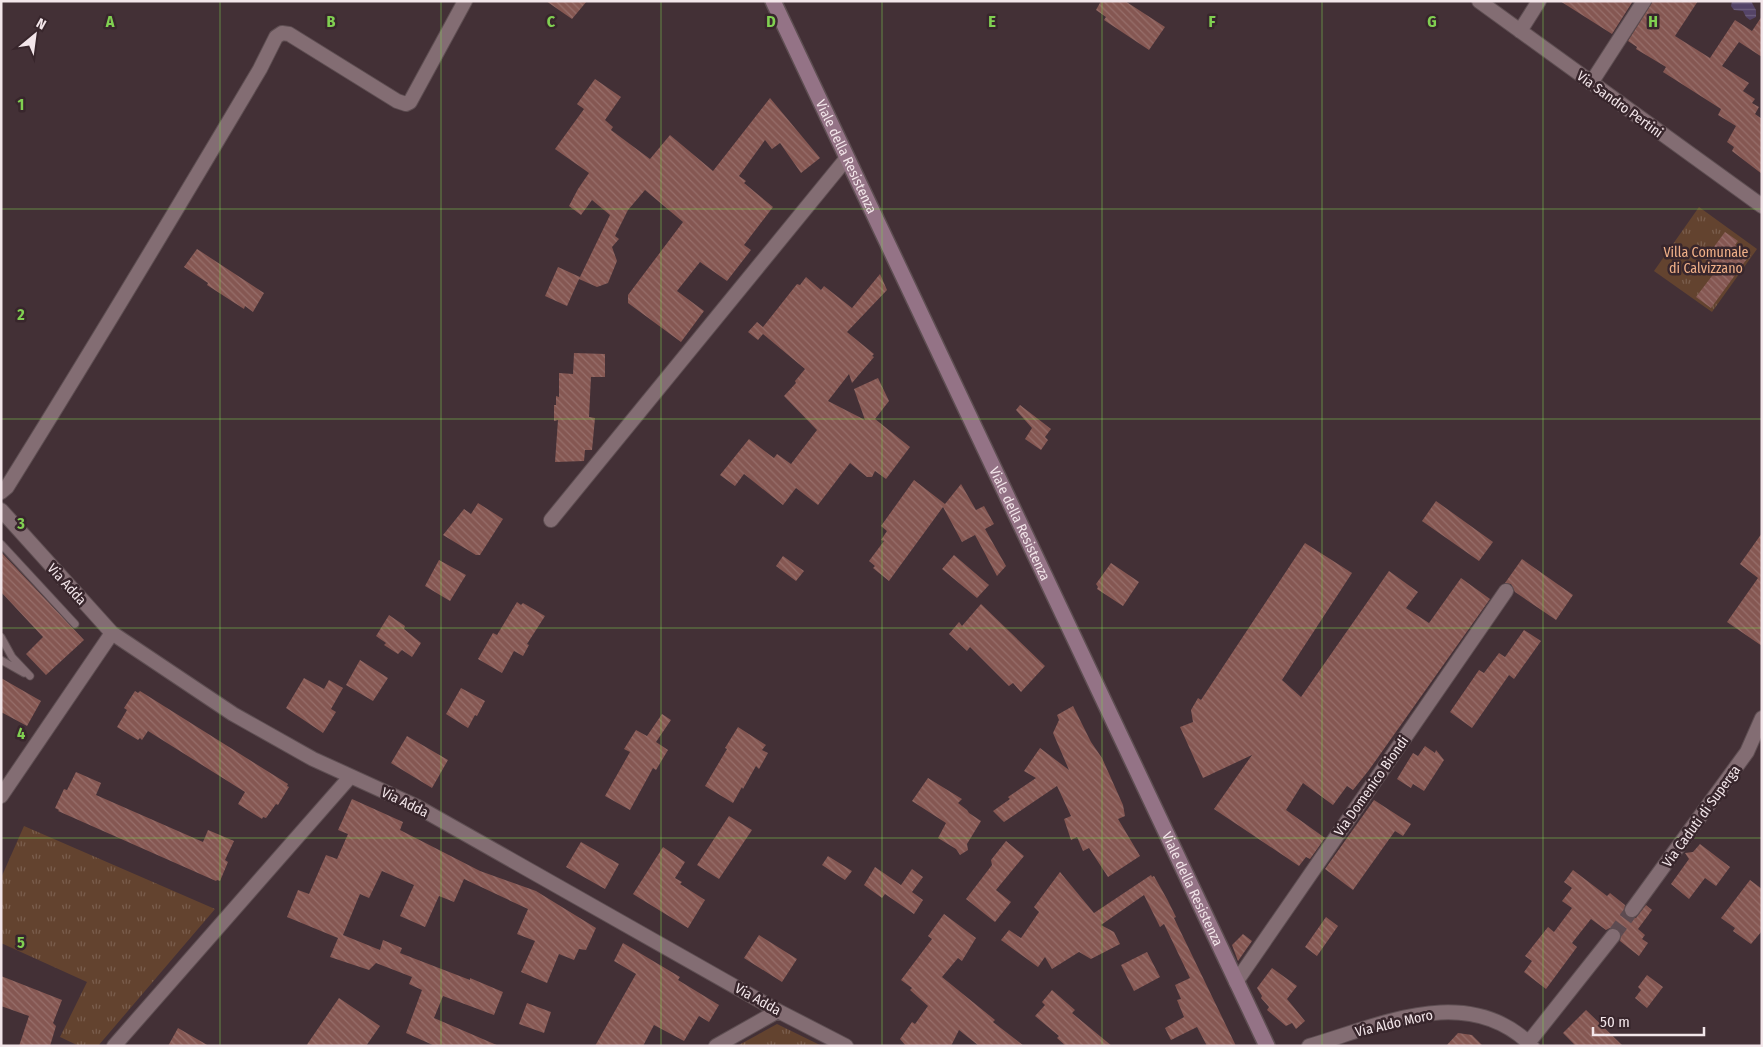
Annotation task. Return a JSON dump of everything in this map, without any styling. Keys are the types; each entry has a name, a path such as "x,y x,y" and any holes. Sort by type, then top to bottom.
{"main road":[{"name":"Viale della Resistenza","path":"773,1 846,159 1267,1046"}],"street":[{"path":"1,492 7,487 150,256 260,69 276,37 282,33 289,34 397,101 406,104 410,102 465,1"},
{"name":"Via Sandro Pertini","path":"1479,1 1762,206"},
{"path":"1520,31 1539,1"},
{"path":"1592,83 1644,1"},
{"path":"551,520 846,159"},
{"name":"Via Adda","path":"1,510 112,633 233,714 313,760 416,806 778,1010 846,1046"},
{"name":"Via Domenico Biondi","path":"1236,982 1506,590"},
{"path":"1,796 112,633"},
{"name":"Via Caduti di Superga","path":"1632,910 1748,752 1762,718"},
{"path":"114,1046 350,777"},
{"path":"1531,1044 1613,936"},
{"path":"716,1046 778,1010"},
{"name":"Via Aldo Moro","path":"1308,1046 1418,1014 1435,1012 1476,1015 1504,1024 1531,1044"}],"lane":[{"path":"1,544 75,624"},
{"path":"1,638 12,657 30,676 1,660"}],"green space":[{"name":"Villa Comunale di Calvizzano","path":"1699,207 1757,249 1712,312 1654,271"},
{"path":"24,826 215,909 98,1046 79,1046 60,1037 87,982 1,943 1,878"},
{"path":"777,1024 822,1046 737,1046"}],"shaded area":[{"path":"1732,1 1751,1 1756,10 1756,17 1750,20 1743,11 1734,10 1731,6"}],"building":[{"path":"546,1 587,1 572,19"},
{"path":"1101,1 1125,1 1165,27 1149,50 1104,20 1106,17 1096,10"},
{"path":"1560,1 1633,1 1612,34"},
{"path":"1653,1 1698,1 1675,36 1710,58 1735,20 1752,31 1762,16 1762,57 1739,42 1722,66 1749,83 1743,91 1755,99 1752,103 1759,107 1755,114 1762,119 1762,174 1732,151 1734,147 1727,142 1736,126 1718,115 1721,109 1663,72 1666,67 1636,49 1637,47 1628,41"},
{"path":"595,79 621,97 605,120 613,127 611,130 650,159 670,135 713,171 770,98 820,158 801,173 780,143 772,149 765,140 739,176 746,181 744,183 773,207 744,245 751,250 727,281 700,262 677,291 704,311 681,342 628,303 628,295 683,222 645,190 628,210 615,236 619,239 612,247 617,261 608,283 597,287 579,279 610,215 592,200 581,215 569,206 589,173 555,149 584,109 577,104"},
{"path":"1725,232 1738,241 1735,245 1749,256 1711,308 1696,297 1718,268 1705,259"},
{"path":"197,249 264,293 253,312 245,306 244,309 207,285 208,283 184,267"},
{"path":"558,267 580,277 567,306 545,296"},
{"path":"880,274 887,290 847,332 874,354 872,356 874,357 852,383 849,374 828,401 865,420 854,389 878,378 889,401 875,419 910,447 886,479 875,471 872,477 867,477 850,463 818,505 796,488 783,505 744,474 735,486 720,475 749,439 774,458 777,454 791,464 817,430 784,396 805,369 763,334 758,340 748,332 757,322 763,327 797,284 800,285 806,277 821,290 824,286 852,308"},
{"path":"574,353 605,354 605,377 591,377 589,417 595,418 592,450 585,450 584,461 555,462 558,420 554,421 554,405 556,405 556,396 559,397 559,373 573,374"},
{"path":"1020,405 1051,429 1045,437 1048,440 1041,450 1025,439 1032,428 1016,410"},
{"path":"914,480 945,504 961,484 976,510 984,506 994,524 985,529 1006,566 997,576 975,535 962,542 943,507 889,581 873,568 875,566 869,561 884,541 881,540 887,531 881,526"},
{"path":"1436,501 1493,542 1479,561 1422,521"},
{"path":"478,503 503,519 480,555 476,555 443,535 464,509 471,514"},
{"path":"1762,533 1762,646 1727,622 1758,578 1740,564"},
{"path":"1305,543 1352,573 1282,680 1301,697 1389,571 1418,592 1406,608 1429,623 1461,578 1490,599 1353,790 1347,786 1333,805 1303,783 1286,810 1325,838 1310,859 1306,857 1299,866 1214,809 1252,755 1203,778 1180,727 1193,722 1191,710 1198,698 1201,700"},
{"path":"1,552 84,640 46,675 26,654 43,637 1,592"},
{"path":"954,555 989,585 977,598 942,569"},
{"path":"783,556 804,571 796,581 776,566"},
{"path":"1522,559 1573,595 1556,620 1515,592 1511,584 1505,583"},
{"path":"439,560 466,575 450,601 425,586"},
{"path":"1111,563 1139,582 1123,606 1097,589 1096,584"},
{"path":"517,602 521,605 523,603 545,616 527,644 529,645 523,656 514,651 502,673 478,659 493,633 497,635"},
{"path":"981,604 1045,666 1021,692 1013,683 1009,686 970,647 967,651 949,634 959,622 962,626"},
{"path":"389,615 405,626 404,629 421,643 412,657 402,650 398,654 384,645 386,643 376,636"},
{"path":"1524,630 1541,641 1514,679 1509,675 1472,728 1450,712 1479,670 1484,673 1499,653 1505,657"},
{"path":"360,660 388,678 373,701 346,685"},
{"path":"1,678 41,701 27,726 1,712"},
{"path":"304,678 324,689 329,680 343,688 331,709 336,712 323,733 286,708"},
{"path":"461,688 485,701 468,728 446,714"},
{"path":"135,691 138,693 140,691 288,784 287,786 289,787 278,805 276,804 266,818 263,817 262,819 238,804 245,792 148,731 142,740 140,738 138,740 117,727 127,710 124,708"},
{"path":"1073,706 1091,742 1102,758 1123,805 1125,816 1118,819 1140,856 1108,877 1089,848 1083,851 1077,837 1071,840 1064,819 1071,816 1057,786 1004,822 993,811 1010,799 1008,797 1036,778 1024,771 1040,748 1069,770 1053,733 1059,720 1057,715"},
{"path":"662,714 671,720 656,742 668,750 656,770 653,768 630,810 605,796 630,752 624,749 636,730 647,736"},
{"path":"738,727 766,745 762,750 768,753 759,769 756,766 733,803 705,786"},
{"path":"407,736 448,760 432,788 391,763"},
{"path":"1425,746 1435,753 1436,750 1444,760 1424,791 1413,784 1411,788 1397,779 1413,753 1418,756"},
{"path":"76,772 101,783 96,795 203,842 208,830 234,841 225,860 228,862 220,881 216,881 58,811 55,808 64,789 67,790"},
{"path":"928,778 962,799 958,803 981,821 967,844 968,850 960,855 956,849 938,838 946,823 912,801"},
{"path":"352,799 403,822 400,830 480,871 536,891 596,928 586,950 579,949 574,960 559,954 547,983 521,972 535,941 517,934 528,909 464,879 454,902 439,896 425,927 400,916 414,885 382,871 369,898 360,894 343,935 380,950 383,940 402,948 400,953 503,992 494,1015 443,996 434,1018 499,1046 435,1046 406,1033 422,990 409,984 412,977 376,963 369,970 330,957 338,938 287,917 298,890 309,894 326,855 337,859 348,834 338,830"},
{"path":"1374,800 1411,824 1403,836 1395,831 1353,890 1325,869"},
{"path":"729,816 752,830 719,879 697,865"},
{"path":"1006,841 1024,856 996,890 1011,902 995,922 966,899 992,865 991,860"},
{"path":"581,842 619,864 605,889 566,867"},
{"path":"1700,844 1730,867 1716,886 1705,878 1689,899 1671,884 1689,859 1685,853 1693,852"},
{"path":"663,847 685,862 675,878 682,882 680,884 705,900 688,928 633,894"},
{"path":"828,856 852,871 845,880 822,865"},
{"path":"875,867 901,885 912,869 923,877 912,892 923,900 914,914 885,894 882,898 864,885"},
{"path":"1573,870 1607,896 1610,893 1625,905 1624,913 1627,917 1636,918 1646,905 1652,910 1638,929 1645,935 1642,939 1648,943 1639,956 1620,941 1621,933 1618,929 1610,928 1606,930 1591,919 1572,943 1577,947 1546,989 1524,972 1532,961 1525,956 1548,927 1554,932 1572,908 1562,901 1572,888 1564,882"},
{"path":"1060,872 1094,913 1151,875 1152,877 1154,876 1176,917 1174,918 1236,1046 1207,1046 1197,1027 1171,1040 1165,1028 1184,1017 1177,1000 1181,999 1175,985 1190,978 1164,924 1160,927 1144,895 1101,925 1114,932 1120,944 1091,959 1079,952 1052,969 1045,957 1038,967 1001,940 1009,930 1021,938 1039,912 1034,907"},
{"path":"1750,880 1762,889 1762,931 1751,944 1733,931 1735,928 1721,918"},
{"path":"944,914 976,938 962,961 958,958 942,977 995,1020 993,1022 1024,1046 979,1046 959,1030 951,1046 906,1046 900,1039 912,1022 915,1024 928,1006 910,990 912,988 901,980 932,939 928,936"},
{"path":"1326,917 1338,926 1317,956 1305,947"},
{"path":"1243,934 1252,941 1238,961 1232,945"},
{"path":"759,935 797,959 782,982 744,958"},
{"path":"623,943 680,977 678,980 719,1005 709,1022 699,1016 684,1041 654,1025 643,1046 595,1046 636,974 614,961"},
{"path":"1147,952 1160,977 1134,991 1121,965"},
{"path":"1272,968 1297,986 1287,999 1305,1021 1296,1029 1292,1023 1286,1026 1267,1010 1269,1007 1261,998 1262,996 1257,988"},
{"path":"1647,975 1663,987 1647,1008 1635,998 1641,990 1638,987"},
{"path":"1,976 62,1000 53,1023 56,1026 50,1046 19,1046 29,1016 1,1006"},
{"path":"1052,990 1075,1010 1072,1013 1112,1046 1066,1046 1057,1038 1059,1036 1035,1016 1045,1005 1042,1002"},
{"path":"339,998 380,1026 366,1046 306,1046"},
{"path":"527,1003 551,1012 544,1033 519,1024"},
{"path":"1586,1010 1623,1046 1576,1046 1563,1033"},
{"path":"178,1028 209,1046 168,1046"},
{"path":"1458,1033 1472,1035 1483,1046 1446,1046"}],"tunnel":[{"path":"1613,936 1632,910"}]}
